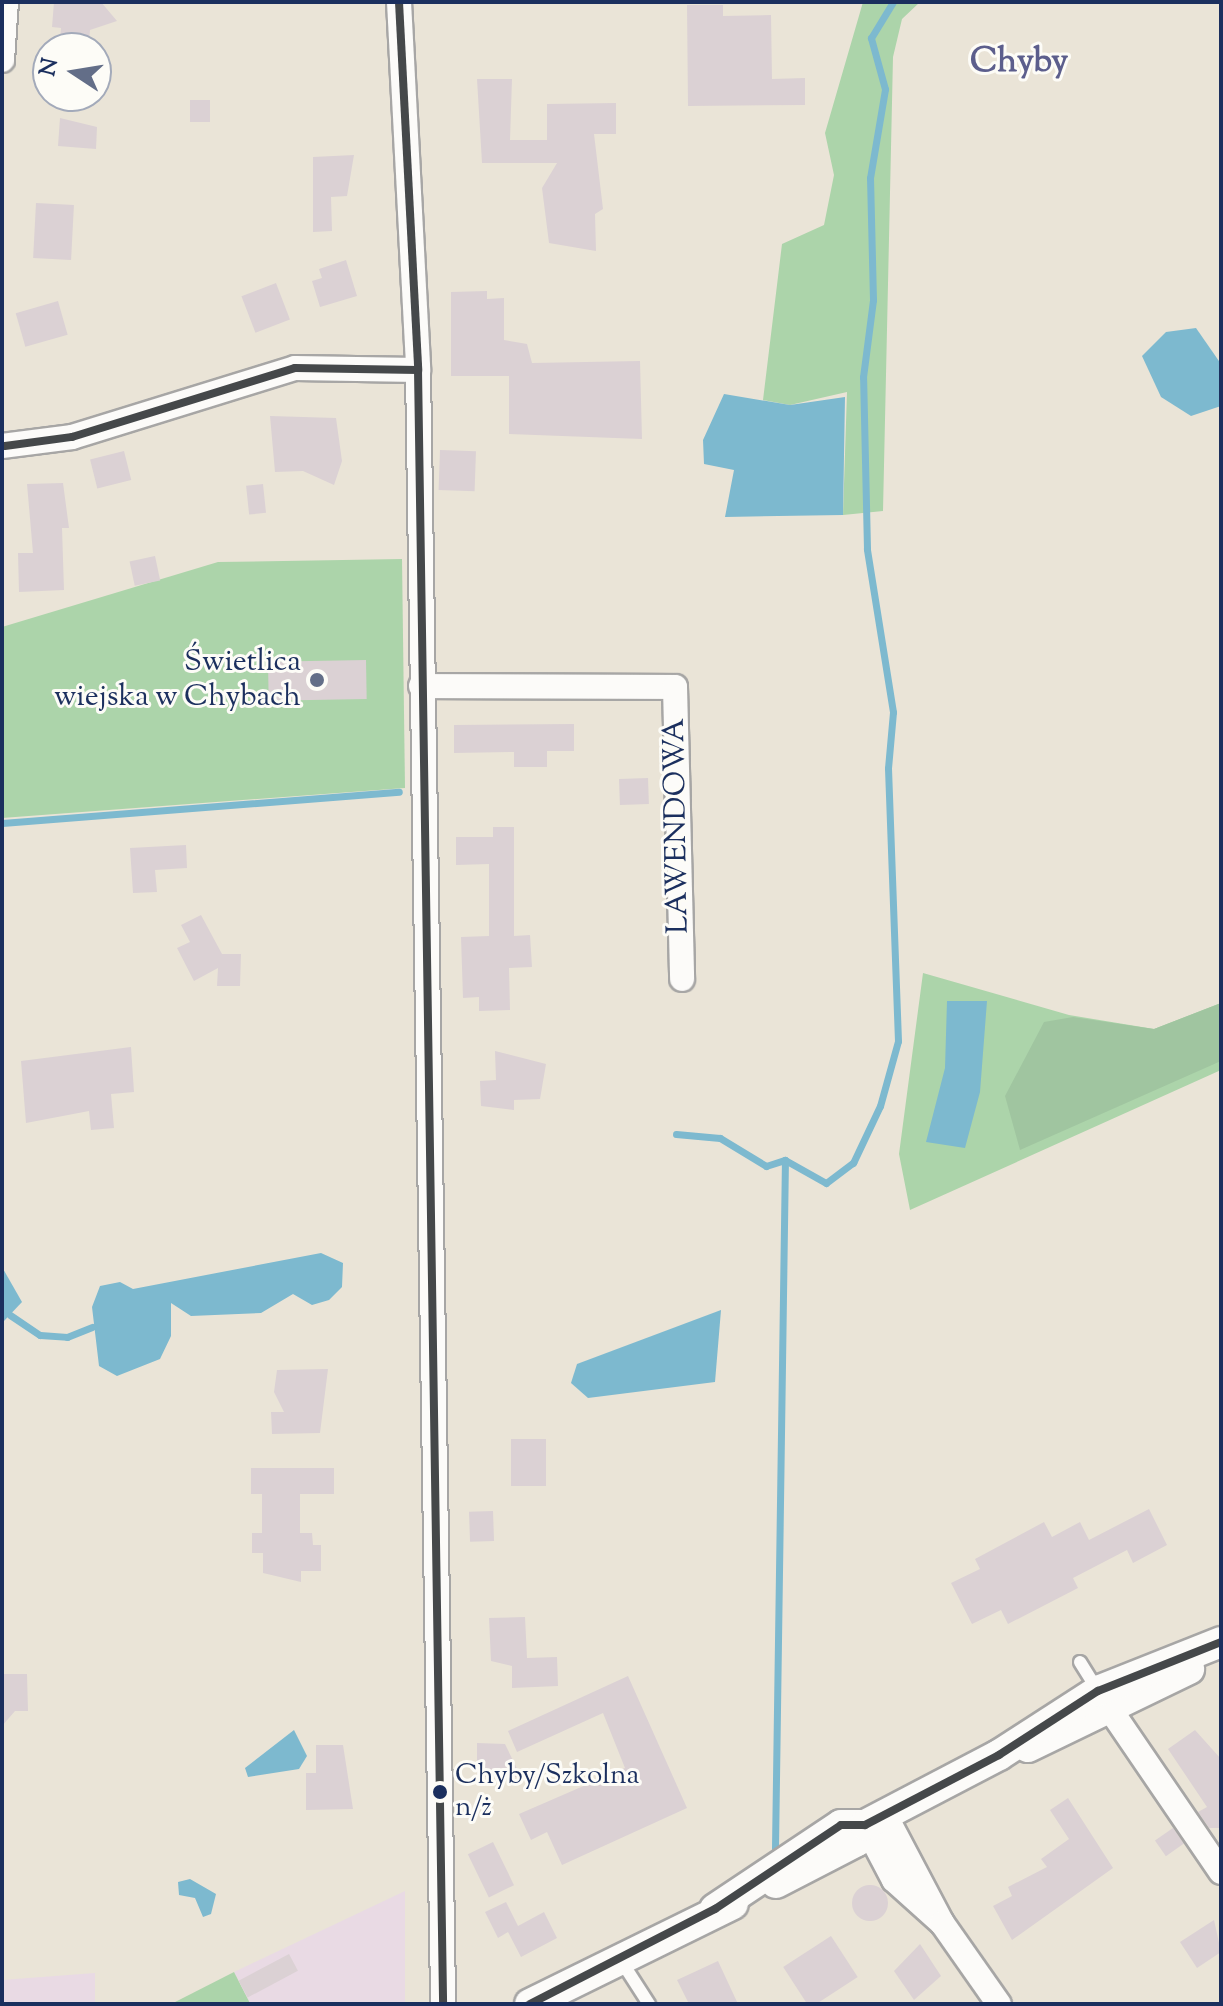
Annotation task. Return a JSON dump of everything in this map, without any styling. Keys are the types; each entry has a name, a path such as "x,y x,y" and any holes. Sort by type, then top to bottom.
{"street":[{"path":"2,60 6,2"},
{"path":"399,2 418,370 443,2004"},
{"path":"3,444 72,437 295,368 418,370"},
{"name":"LAWENDOWA","path":"421,686 675,687 682,979"},
{"path":"530,2004 715,1909 807,1843 841,1825 875,1820 1104,1701 1221,1645"},
{"path":"1104,1701 1221,1872"},
{"path":"875,1820 894,1880 942,1923 999,2004"}],"lane":[{"path":"1080,1662 1104,1701"},
{"path":"619,1957 649,2004"}],"shaded area":[{"path":"405,1891 405,2004 250,2004 234,1972"},
{"path":"95,1973 95,2004 2,2004 2,1980"}],"green space":[{"path":"863,2 920,2 902,19 893,57 883,511 843,515 847,392 790,405 763,400 782,244 824,225 834,175 825,133"},
{"path":"402,559 405,788 2,818 2,627 218,562"},
{"path":"923,973 1069,1015 1154,1029 1221,1003 1221,1070 910,1210 899,1154"},
{"path":"1221,1003 1221,1061 1020,1150 1005,1096 1044,1022 1073,1017 1154,1029"},
{"path":"234,1972 250,2004 171,2004"}],"water":[{"path":"1196,328 1221,364 1221,406 1191,416 1161,397 1142,356 1166,332"},
{"path":"724,394 790,405 845,397 843,515 725,517 734,470 704,464 703,440"},
{"path":"947,1001 987,1001 980,1092 965,1148 926,1142 945,1068"},
{"path":"321,1253 343,1263 342,1287 329,1300 312,1305 293,1294 261,1313 191,1316 171,1303 171,1336 160,1359 117,1376 99,1366 92,1307 100,1286 120,1282 133,1289"},
{"path":"2,1267 22,1302 4,1321 2,1321"},
{"path":"721,1310 715,1382 588,1398 571,1383 577,1364"},
{"path":"294,1730 307,1756 299,1769 248,1777 245,1768"},
{"path":"190,1879 216,1894 211,1914 203,1917 195,1898 179,1895 178,1882"}],"building":[{"path":"54,2 101,2 117,21 90,32 61,32 61,28 52,27"},
{"path":"687,5 723,5 723,16 771,15 772,79 805,78 805,105 688,106"},
{"path":"477,79 512,79 510,140 547,140 547,104 616,103 616,134 594,134 603,209 595,214 596,251 549,243 542,188 557,163 482,163"},
{"path":"190,100 210,100 210,122 190,122"},
{"path":"60,118 97,127 96,149 58,146"},
{"path":"354,155 347,196 331,197 332,231 313,232 313,157"},
{"path":"36,203 74,205 71,260 33,258"},
{"path":"346,260 357,296 320,307 312,281 322,278 319,269"},
{"path":"276,283 290,319 255,333 241,296"},
{"path":"487,291 487,299 504,298 504,340 527,344 532,363 640,361 642,439 509,434 509,376 451,376 451,292"},
{"path":"58,301 68,335 25,347 16,313"},
{"path":"270,416 336,418 342,461 334,485 303,471 275,472"},
{"path":"440,450 476,451 475,491 439,490"},
{"path":"124,451 131,480 97,489 90,459"},
{"path":"63,483 69,528 62,528 64,590 19,592 18,553 33,553 27,484"},
{"path":"263,484 266,513 249,515 246,486"},
{"path":"155,556 160,580 135,586 130,561"},
{"name":"Świetlica wiejska w Chybach","path":"366,660 367,699 269,701 268,662"},
{"path":"574,724 574,751 547,751 547,767 514,767 514,752 454,753 454,725"},
{"path":"648,778 649,804 620,805 619,779"},
{"path":"493,827 514,827 514,936 530,935 532,967 509,968 510,1010 479,1011 479,997 463,998 461,937 489,936 489,864 456,865 456,837 493,837"},
{"path":"186,845 187,868 155,870 157,892 133,893 130,848"},
{"path":"201,915 222,954 241,954 240,986 217,986 218,968 194,981 177,948 190,942 181,925"},
{"path":"131,1047 134,1092 111,1094 114,1128 91,1130 89,1111 26,1123 21,1061"},
{"path":"495,1051 546,1064 540,1099 514,1100 514,1110 481,1106 480,1081 496,1080"},
{"path":"328,1369 320,1433 272,1434 271,1412 284,1412 274,1392 277,1370"},
{"path":"511,1439 546,1439 546,1486 511,1486"},
{"path":"251,1468 334,1468 334,1494 300,1494 300,1533 312,1533 313,1545 321,1545 321,1571 301,1571 301,1582 263,1573 263,1553 252,1553 252,1533 262,1533 262,1494 251,1494"},
{"path":"1149,1509 1167,1545 1133,1563 1127,1550 1073,1578 1078,1588 1008,1624 1001,1610 972,1624 951,1583 980,1569 975,1559 1044,1522 1052,1537 1080,1522 1089,1540"},
{"path":"493,1511 494,1541 470,1542 469,1512"},
{"path":"525,1617 527,1658 557,1657 558,1686 512,1688 512,1666 491,1661 489,1618"},
{"path":"2,1674 27,1674 28,1711 15,1711 2,1726"},
{"path":"628,1676 687,1808 562,1865 547,1832 531,1840 519,1814 625,1768 603,1713 517,1752 508,1731"},
{"path":"1195,1730 1221,1759 1221,1828 1209,1828 1198,1812 1207,1807 1168,1749"},
{"path":"477,1743 505,1744 521,1777 477,1777"},
{"path":"316,1745 343,1745 353,1809 306,1810 306,1773 316,1773"},
{"path":"1068,1798 1113,1868 1012,1940 993,1906 1012,1896 1008,1887 1047,1867 1041,1859 1069,1839 1050,1810"},
{"path":"1173,1828 1184,1844 1166,1856 1155,1841"},
{"path":"493,1842 514,1885 489,1897 468,1854"},
{"path":"870,1885 883,1890 888,1903 883,1916 870,1921 857,1916 852,1903 857,1890"},
{"path":"506,1902 518,1926 544,1912 557,1938 521,1957 508,1932 498,1938 485,1912"},
{"path":"1214,1920 1221,1952 1197,1968 1180,1942"},
{"path":"831,1936 858,1977 816,2004 807,2004 783,1967"},
{"path":"920,1944 941,1976 914,2000 894,1971"},
{"path":"289,1954 298,1971 248,1998 239,1981"},
{"path":"718,1961 738,2004 689,2004 677,1980"}],"waterway":[{"path":"676,1134 720,1138 766,1166 785,1160 826,1183 853,1163 880,1106 898,1041 888,768 893,712 867,549 863,377 873,300 870,178 885,89 871,38 893,2"},
{"path":"2,823 399,792"},
{"path":"775,1848 785,1160"},
{"path":"10,1315 40,1335 67,1337 92,1327"}],"transit line":[{"path":"399,2 418,370 443,2004"},
{"path":"5,446 72,437 295,368 418,370"},
{"path":"530,2004 715,1909 841,1825 865,1825 999,1755 1098,1691 1221,1642"}],"place":[{"name":"Świetlica wiejska w Chybach","path":"317,680"},
{"name":"Chyby/Szkolna n/ż","path":"440,1792"}],"district":[{"name":"Chyby","path":"1019,63"}]}
